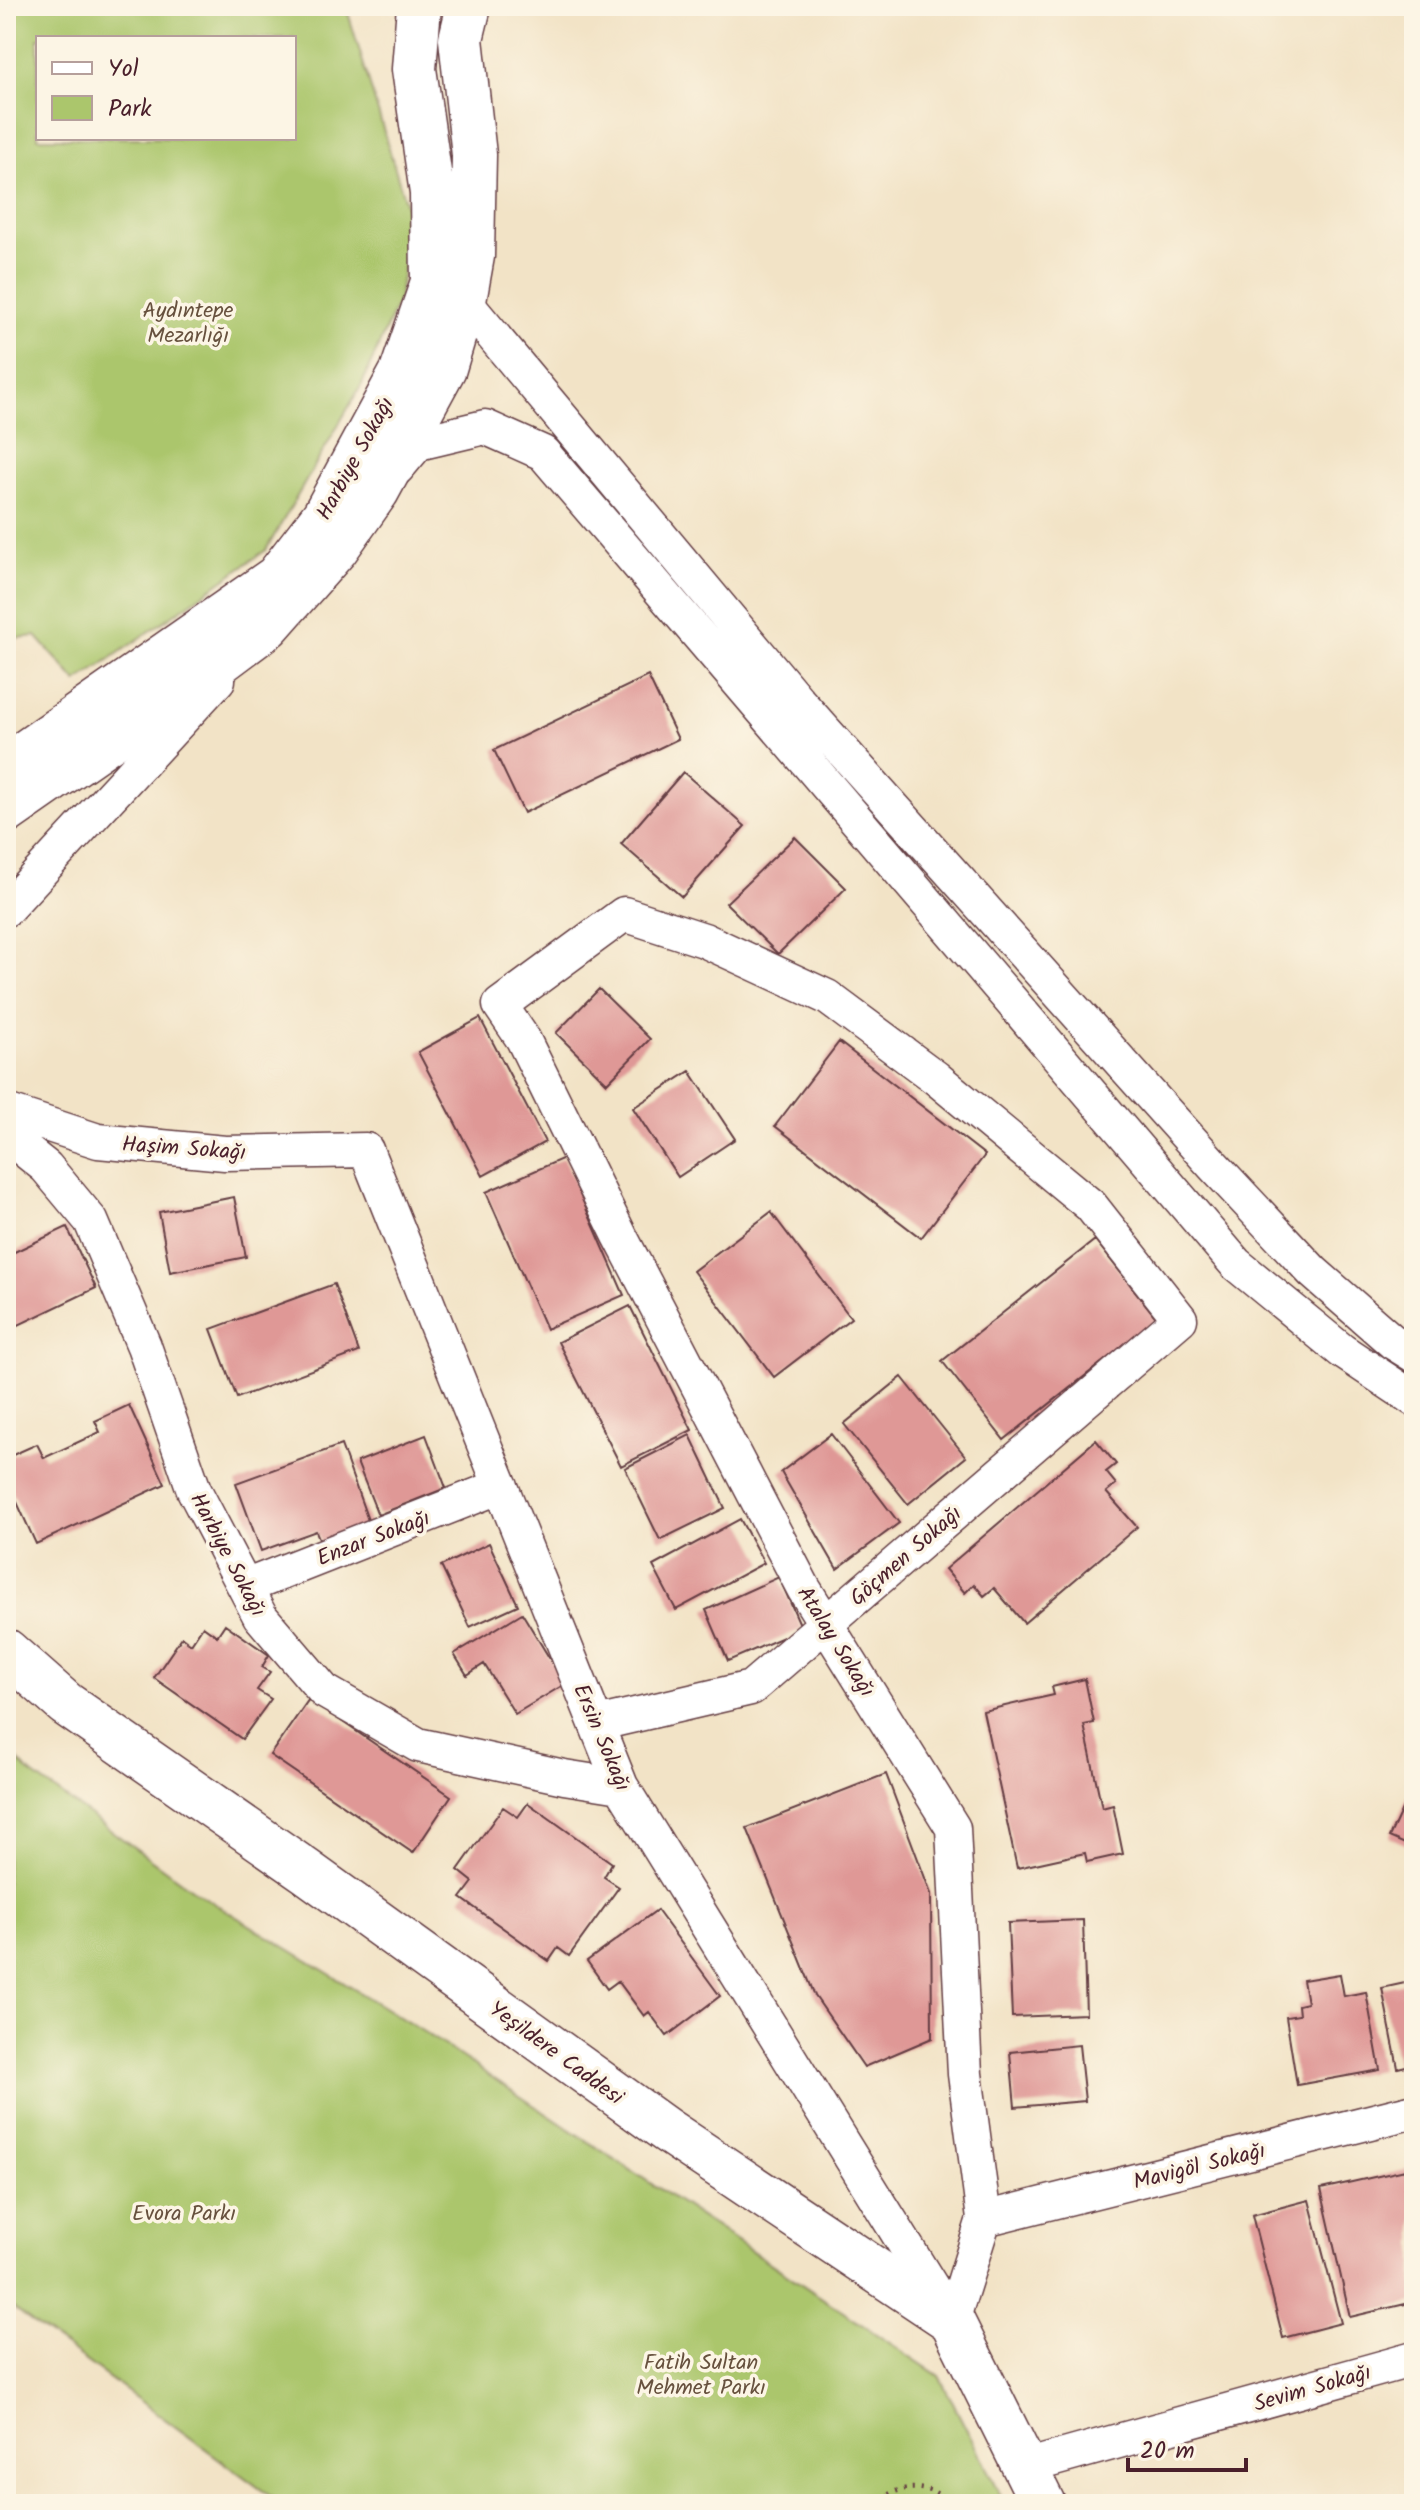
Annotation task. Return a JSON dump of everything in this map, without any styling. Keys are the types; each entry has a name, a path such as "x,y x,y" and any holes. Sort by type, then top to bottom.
{"street":[{"name":"Harbiye Sokağı","path":"6,766 277,577 331,503 402,372 433,282 432,193 414,69 419,6"},
{"name":"Harbiye Sokağı","path":"6,909 336,549 377,491 444,368 464,301 472,256 474,155 461,39 469,6"},
{"path":"464,301 798,701 1213,1165 1313,1272 1393,1342 1414,1355"},
{"path":"377,491 418,443 485,427 543,453 1236,1264 1342,1351 1414,1399"},
{"name":"Harbiye Sokağı","path":"6,812 268,626"},
{"name":"Göçmen Sokağı","path":"500,1005 624,914 704,940 827,997 936,1078 1091,1206 1180,1319 751,1688 596,1724"},
{"name":"Atalay Sokağı","path":"500,1005 523,1039 620,1236 804,1589 953,1828 965,2074 984,2219 952,2321"},
{"name":"Haşim Sokağı","path":"6,1111 98,1141 225,1153 366,1150"},
{"name":"Harbiye Sokağı","path":"6,1135 46,1167 91,1221 144,1346 194,1490 260,1616 324,1691 418,1745 564,1777 621,1786"},
{"name":"Ersin Sokağı","path":"366,1150 621,1786 952,2321"},
{"name":"Enzar Sokağı","path":"245,1587 501,1486"},
{"name":"Yeşildere Caddesi","path":"6,1651 66,1704 306,1871 666,2130 952,2321 1034,2485"},
{"name":"Mavigöl Sokağı","path":"984,2219 1414,2111"},
{"name":"Sevim Sokağı","path":"1034,2485 1414,2359"}],"path":[{"path":"876,2504 896,2491 913,2488 931,2491 951,2504"}],"green space":[{"name":"Aydıntepe Mezarlığı","path":"6,6 346,6 410,218 399,299 362,384 266,550 77,682 36,636 6,639"},
{"name":"Evora Parkı","path":"6,1748 27,1770 196,1892 427,2034 939,2376 1005,2504 281,2504 6,2303"}],"building":[{"path":"648,676 678,739 524,813 494,750"},
{"path":"683,772 745,826 682,897 621,844"},
{"path":"795,837 846,888 778,954 726,903"},
{"path":"599,989 650,1039 607,1083 556,1033"},
{"path":"480,1018 545,1142 483,1176 418,1052"},
{"path":"839,1042 985,1155 921,1238 775,1126"},
{"path":"690,1071 735,1139 678,1177 633,1108"},
{"path":"564,1158 624,1295 546,1329 486,1192"},
{"path":"234,1197 246,1257 170,1272 159,1212"},
{"path":"771,1212 851,1318 774,1377 693,1271"},
{"path":"67,1227 96,1288 6,1331 6,1256"},
{"path":"1095,1240 1157,1319 1004,1440 942,1361"},
{"path":"334,1284 359,1352 237,1398 211,1329"},
{"path":"630,1306 692,1430 621,1466 558,1342"},
{"path":"902,1377 966,1457 908,1504 844,1424"},
{"path":"129,1405 165,1484 36,1544 6,1478 6,1458 37,1444 44,1458 100,1432 95,1421"},
{"path":"831,1434 899,1523 837,1569 781,1472"},
{"path":"426,1435 446,1488 378,1515 357,1462"},
{"path":"690,1435 725,1508 660,1540 625,1468"},
{"path":"1096,1440 1116,1464 1106,1472 1116,1484 1106,1492 1137,1527 1024,1623 994,1588 984,1596 974,1584 965,1593 945,1569"},
{"path":"341,1445 370,1526 321,1543 316,1531 261,1551 236,1483"},
{"path":"740,1519 764,1563 676,1610 653,1566"},
{"path":"489,1543 518,1605 470,1627 441,1566"},
{"path":"779,1577 802,1629 728,1661 706,1610"},
{"path":"522,1613 565,1684 515,1714 484,1664 467,1675 454,1654"},
{"path":"225,1624 269,1655 262,1667 270,1672 257,1690 271,1699 242,1739 154,1678 182,1637 191,1644 203,1626 217,1636"},
{"path":"1085,1679 1094,1723 1084,1725 1102,1808 1113,1805 1123,1854 1087,1862 1085,1853 1017,1868 983,1711 1054,1695 1052,1687"},
{"path":"309,1699 451,1796 413,1853 270,1755"},
{"path":"886,1774 931,1894 932,2038 864,2067 815,1996 747,1828"},
{"path":"1414,1783 1414,1848 1389,1837"},
{"path":"528,1803 612,1863 604,1877 619,1887 569,1956 558,1948 549,1961 461,1898 473,1882 458,1870 503,1807 518,1817"},
{"path":"657,1910 720,1996 667,2036 649,2012 644,2016 618,1981 607,1989 587,1961"},
{"path":"1083,1920 1086,2014 1012,2017 1008,1923"},
{"path":"1340,1974 1344,1996 1366,1992 1380,2070 1297,2085 1286,2017 1299,2015 1298,2005 1307,2003 1303,1980"},
{"path":"1414,1981 1414,2064 1398,2068 1382,1988"},
{"path":"1079,2045 1085,2101 1015,2107 1010,2052"},
{"path":"1414,2168 1414,2302 1350,2317 1321,2189"},
{"path":"1309,2200 1341,2323 1283,2338 1252,2215"}],"park label":[{"name":"Fatih Sultan Mehmet Parkı","path":"701,2374"}]}
